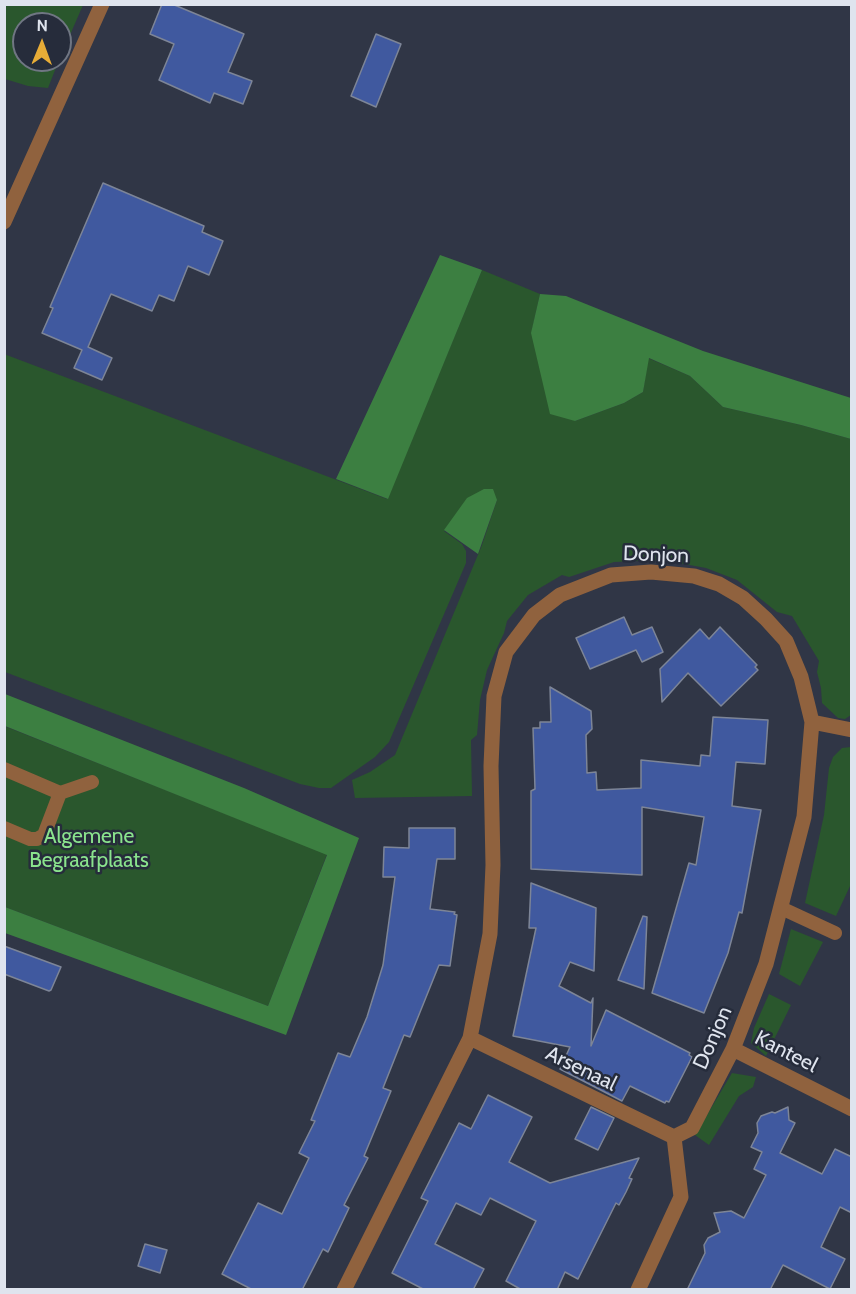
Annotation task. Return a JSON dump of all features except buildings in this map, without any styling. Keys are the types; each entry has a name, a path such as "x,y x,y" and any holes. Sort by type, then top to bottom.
{"street":[{"path":"4,222 102,4"},
{"name":"Donjon","path":"347,1288 470,1038 490,934 493,865 491,766 494,696 506,652 534,615 560,595 611,574 651,572 694,576 719,584 743,598 786,642 801,677 812,722 804,817 766,964 733,1049 692,1128 674,1137"},
{"path":"812,722 852,730"},
{"name":"Arsenaal","path":"470,1038 674,1137"},
{"name":"Kanteel","path":"733,1049 852,1109"},
{"path":"638,1290 681,1197 674,1137"}],"lane":[{"path":"4,770 60,793 92,782"},
{"path":"4,828 30,839 37,839 44,835 60,793"},
{"path":"781,908 835,933"}],"green space":[{"path":"4,5 83,5 72,30 72,12 12,12 12,72 54,72 48,88 28,86 5,79"},
{"path":"440,255 482,270 388,499 336,479"},
{"path":"482,270 540,294 532,330 575,421 624,403 643,392 648,358 690,376 723,407 851,439 851,715 845,719 838,718 822,703 817,672 819,661 792,616 777,612 737,580 706,568 662,560 614,562 569,577 562,575 528,595 507,621 487,670 480,700 477,735 471,740 472,796 355,798 352,780 370,772 395,755 482,545 497,500 444,531 462,544 466,551 466,563 389,742 375,757 331,788 300,784 5,672 4,354 387,499"},
{"path":"540,294 566,296 703,351 851,398 851,439 723,407 690,376 649,358 643,392 624,403 575,421 550,414 531,333"},
{"path":"484,489 493,489 497,500 478,554 444,530 467,498"},
{"path":"5,694 244,788 359,838 286,1035 5,933 5,907 268,1006 327,855 5,726"},
{"name":"Algemene Begraafplaats","path":"4,726 327,854 268,1006 5,907"},
{"path":"851,747 851,884 836,916 805,903 824,815 829,768 833,757 842,748"},
{"path":"791,929 823,942 800,986 779,974"},
{"path":"769,994 791,1005 766,1056 751,1043 754,1028"},
{"path":"732,1073 756,1077 753,1087 739,1096 709,1145 695,1135"}]}
